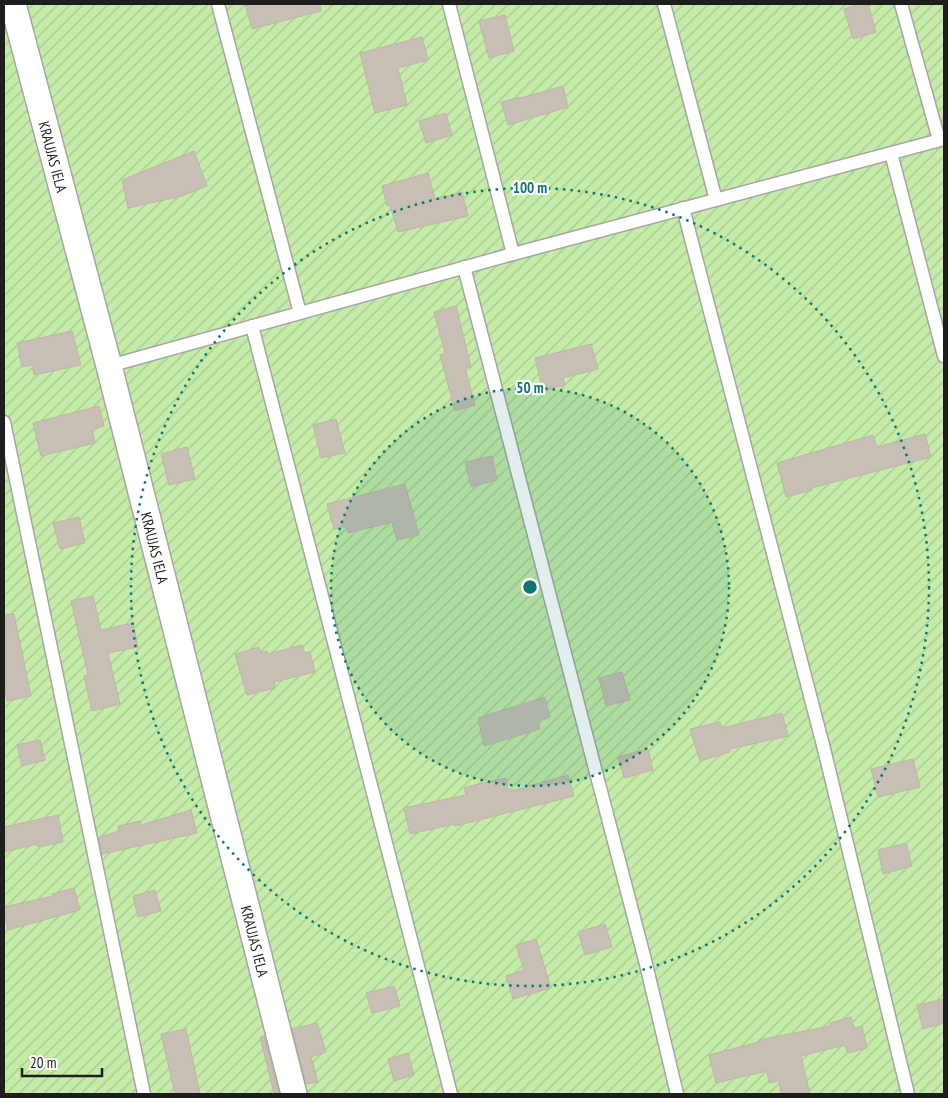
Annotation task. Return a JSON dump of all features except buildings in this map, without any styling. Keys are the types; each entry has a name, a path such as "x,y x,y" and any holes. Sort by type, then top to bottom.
{"street":[{"name":"KRAUJAS IELA","path":"13,4 109,366 294,1094"}],"lane":[{"path":"218,4 300,313"},
{"path":"449,4 513,254"},
{"path":"664,4 716,200"},
{"path":"109,366 464,267 942,140 901,4"},
{"path":"891,153 944,356"},
{"path":"683,208 824,749 908,1094"},
{"path":"464,267 646,960 677,1094"},
{"path":"252,326 451,1094"},
{"path":"4,422 144,1094"}],"green space":[{"path":"4,4 944,4 944,1094 4,1094"}]}
